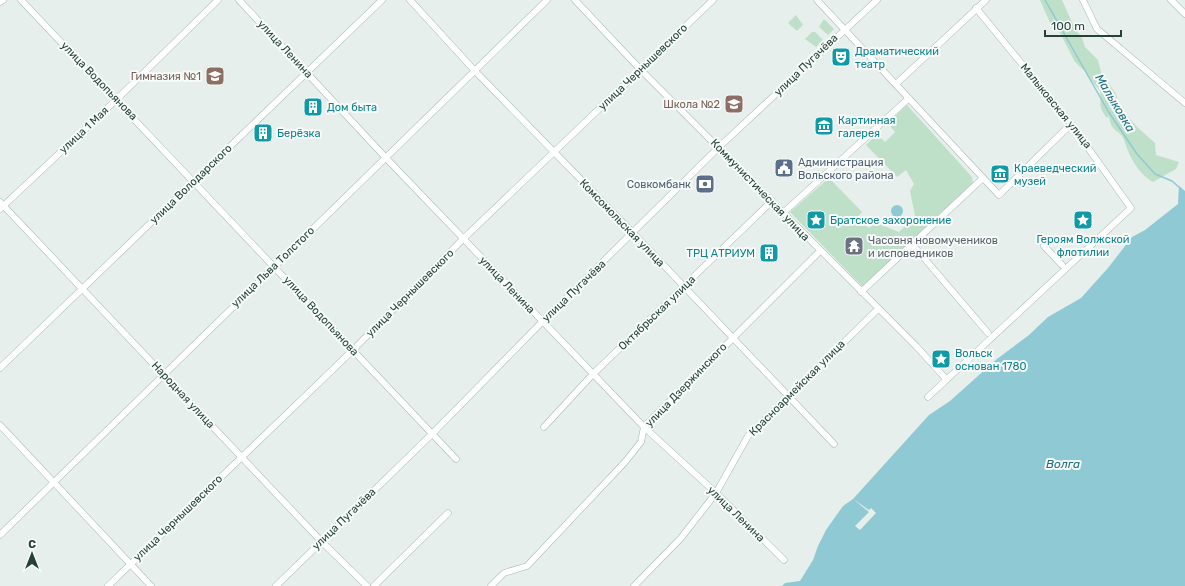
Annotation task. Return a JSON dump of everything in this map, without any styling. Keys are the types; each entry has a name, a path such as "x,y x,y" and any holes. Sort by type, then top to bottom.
{"street":[{"name":"улица Водопьянова","path":"21,0 456,459"},
{"name":"улица 1 Мая","path":"1,206 116,100 218,0"},
{"name":"улица Ленина","path":"239,0 386,158 644,427 784,560"},
{"name":"улица Володарского","path":"0,368 382,0"},
{"name":"Комсомольская улица","path":"410,0 475,71 633,233 834,444"},
{"name":"улица Льва Толстого","path":"0,535 547,0"},
{"name":"Коммунистическая улица","path":"575,0 640,69 719,147 820,252 916,346 946,379"},
{"name":"улица Чернышевского","path":"108,586 353,350 463,239 713,0"},
{"path":"817,0 999,195 1071,124"},
{"name":"улица Пугачёва","path":"276,586 432,434 542,322 719,147 876,0"},
{"path":"896,84 986,0"},
{"path":"1083,0 1097,29 1185,103"},
{"path":"1171,0 1185,14"},
{"name":"Малыковская улица","path":"946,379 1131,208 1071,124 976,8"},
{"path":"783,213 908,99"},
{"path":"861,292 983,178"},
{"name":"Октябрьская улица","path":"544,427 593,374 684,288 772,201"},
{"name":"Народная улица","path":"1,206 82,288 321,542 367,586"},
{"path":"912,244 988,333"},
{"path":"1044,246 1062,265"},
{"name":"улица Дзержинского","path":"491,586 504,573 527,566 642,442 644,427 820,252"},
{"name":"Красноармейская улица","path":"634,586 681,538 716,494 748,436 787,396 878,309"},
{"path":"928,397 946,379"},
{"path":"0,425 151,586"},
{"path":"374,586 448,513"}],"green space":[{"path":"1040,0 1062,0 1075,29 1082,38 1085,47 1098,60 1101,72 1116,94 1119,106 1137,127 1155,143 1156,155 1179,162 1176,169 1153,182 1138,168 1127,149 1122,136 1112,126 1109,116 1107,118 1102,110 1100,105 1100,91 1086,72 1075,62 1060,33 1050,23"},
{"path":"796,15 803,25 797,31 788,23"},
{"path":"824,19 834,29 828,35 819,27"},
{"path":"812,32 815,32 823,40 816,47 805,39"},
{"path":"907,105 972,177 973,183 863,287 790,212 829,178 862,212 857,218 869,228 876,223 899,232 915,216 910,191 914,184 906,170 897,177 866,145 877,134 885,142 895,132 888,123"}],"water":[{"name":"Волга","path":"1179,186 1185,191 1185,586 782,586 785,583 800,581 813,560 826,530 843,506 853,499 929,415 950,401 997,359 1029,335 1048,317 1081,298 1108,268 1132,237 1145,230 1178,204"},
{"path":"895,205 899,205 903,211 899,217 895,217 891,213 891,209"}],"pier":[{"path":"853,499 869,510 871,508 876,513 860,530 855,526 869,512"}],"waterway":[{"name":"Малыковка","path":"1045,0 1108,111 1137,154 1155,174 1172,181 1180,188"}],"place":[{"name":"Драматический театр","path":"841,57"},
{"name":"Гимназия №1","path":"215,76"},
{"name":"Школа №2","path":"734,104"},
{"name":"Дом быта","path":"313,107"},
{"name":"Картинная галерея","path":"824,126"},
{"name":"Берёзка","path":"263,133"},
{"name":"Администрация Вольского района","path":"784,168"},
{"name":"Краеведческий музей","path":"1000,174"},
{"name":"Совкомбанк","path":"705,184"},
{"name":"Братское захоронение","path":"816,220"},
{"name":"Героям Волжской флотилии","path":"1083,220"},
{"name":"Часовня новомучеников и исповедников","path":"854,246"},
{"name":"ТРЦ АТРИУМ","path":"769,253"},
{"name":"Вольск основан 1780","path":"941,359"}]}
